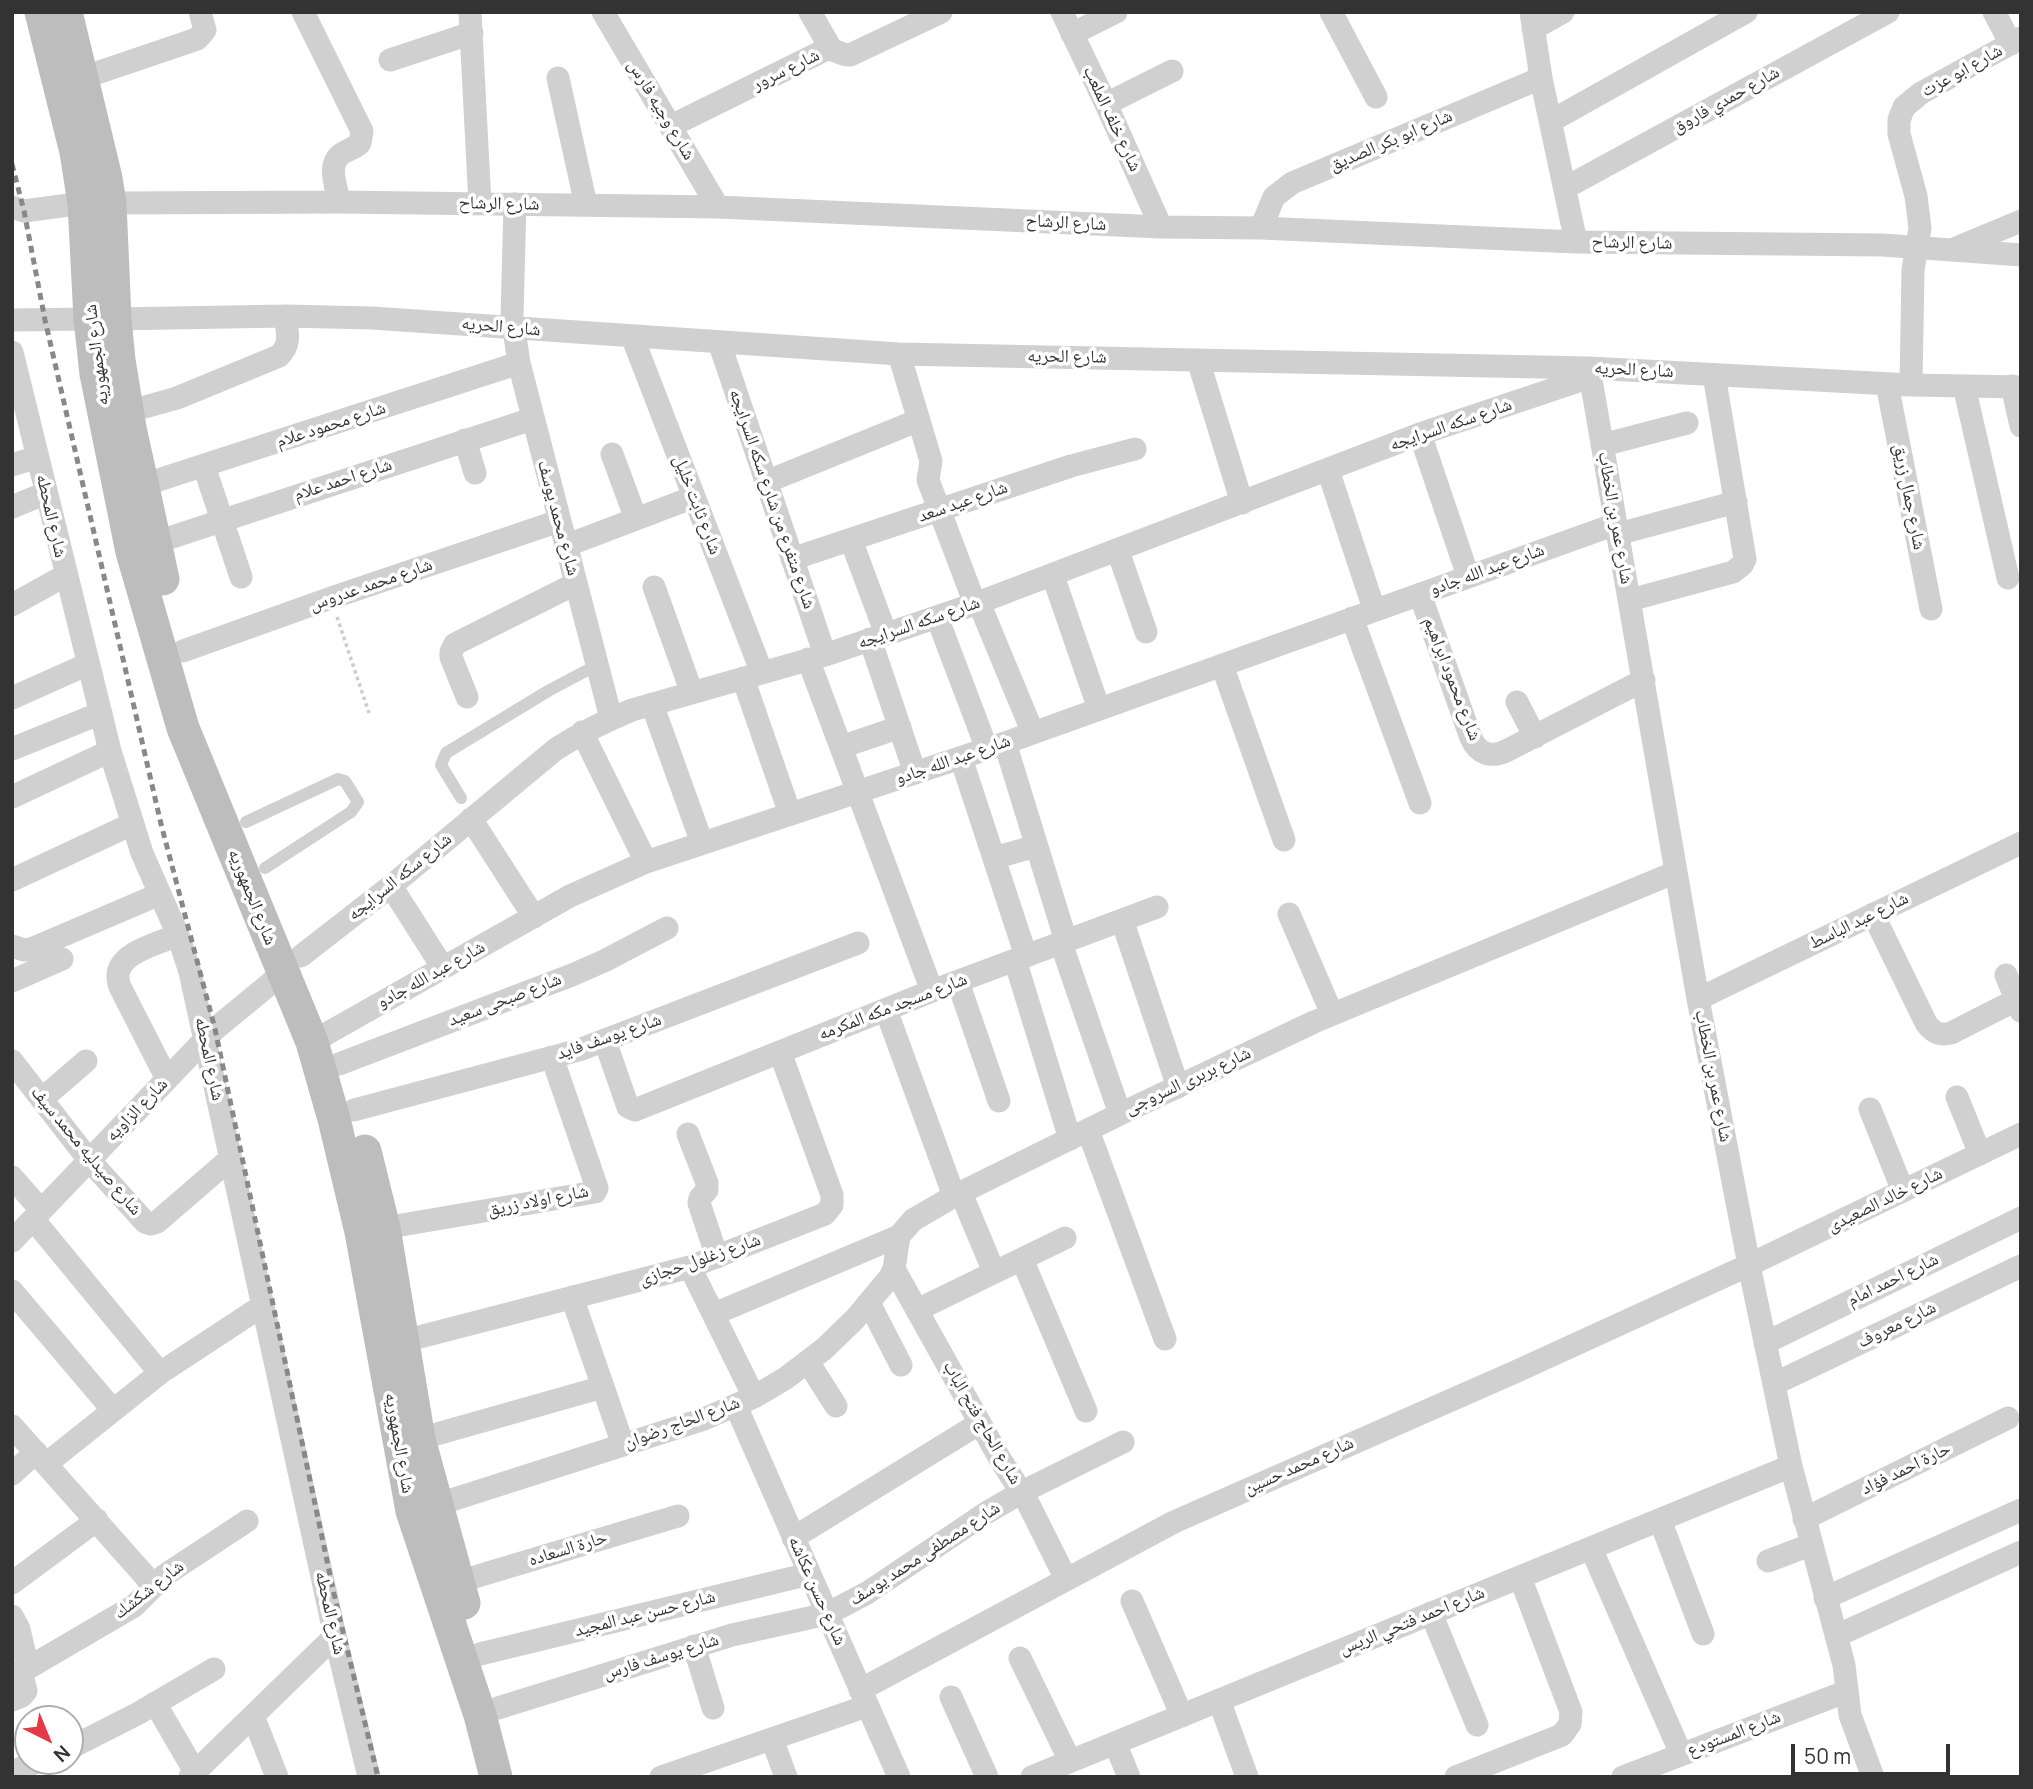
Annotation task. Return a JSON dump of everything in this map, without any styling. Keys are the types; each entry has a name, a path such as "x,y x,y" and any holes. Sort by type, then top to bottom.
{"main road":[{"name":"شارع الجمهوريه","path":"41,12 76,152 97,203"},
{"name":"شارع الجمهوريه","path":"66,12 101,153 97,203 102,319 96,374 132,552 183,728 292,965 321,1037 339,1064 354,1110 384,1228 419,1439 516,1777"},
{"name":"شارع الجمهوريه","path":"102,319 127,412 154,543 183,651 205,720 265,867 292,965"},
{"name":"شارع الجمهوريه","path":"321,1037 334,1119 361,1232 411,1511 480,1715 496,1777"}],"street":[{"path":"82,78 197,39 205,30 201,12"},
{"path":"303,12 362,131 358,146 342,153 335,162 339,202"},
{"name":"شارع وجيه فارس","path":"603,12 719,207"},
{"path":"810,12 831,49"},
{"name":"شارع سرور","path":"671,126 831,49 846,56 853,54 941,12"},
{"name":"شارع خلف الملعب","path":"1062,12 1161,227"},
{"path":"1072,34 1116,12"},
{"path":"1331,12 1376,97"},
{"path":"1563,12 1532,21 1541,78 1576,242"},
{"path":"1551,121 1745,12"},
{"name":"شارع حمدي فاروق","path":"1565,188 1888,12"},
{"path":"1994,12 2016,41"},
{"path":"390,60 471,23 480,204"},
{"name":"شارع ابو عزت","path":"1911,376 1913,270 1920,228 1916,196 1899,134 1899,120 1904,107 1921,93 2016,41"},
{"path":"1106,104 1172,71"},
{"path":"558,78 586,205"},
{"name":"شارع ابو بكر الصديق","path":"1261,228 1274,197 1292,183 1541,78"},
{"name":"شارع الرشاح","path":"12,207 24,211 97,203 339,202 719,207 1576,242 1916,247 2021,255"},
{"name":"شارع محمد يوسف","path":"515,204 512,322 519,363 611,718"},
{"path":"1953,249 2021,220"},
{"path":"127,412 177,398 279,356 288,339 285,316"},
{"name":"شارع الحريه","path":"12,320 285,316 512,322 632,337 899,354 1714,374 1886,384 1911,376 1964,386 2016,386"},
{"name":"شارع ثابت خليل","path":"632,337 694,497 752,675 790,814"},
{"name":"شارع متفرع من شارع سكه السرايجه","path":"719,342 792,559 841,747 932,991"},
{"name":"شارع المحطه","path":"12,352 19,407 37,457 110,751 142,853 178,935 190,972 335,1636 369,1777"},
{"path":"899,354 931,461 928,480 938,511 1033,733"},
{"path":"1198,360 1241,503"},
{"name":"شارع محمود علام","path":"143,485 519,363"},
{"name":"شارع سكه السرايجه","path":"204,1040 556,749 611,718 816,657 977,603 1590,372"},
{"name":"شارع عمر بن الخطاب","path":"1590,372 1698,999 1749,1265 1791,1466 1844,1665 1850,1716 1873,1777"},
{"path":"1630,600 1733,572 1742,565 1745,553 1714,374"},
{"name":"شارع جمال زريق","path":"1886,384 1931,609"},
{"path":"1964,386 2008,578"},
{"path":"2016,386 2021,426"},
{"name":"شارع احمد علام","path":"154,543 532,419"},
{"path":"766,482 919,420"},
{"path":"1602,445 1687,423"},
{"path":"1420,434 1468,576"},
{"path":"465,440 475,472"},
{"name":"شارع عيد سعد","path":"792,559 1071,466 1135,449"},
{"path":"612,454 636,519"},
{"path":"12,465 37,457"},
{"path":"204,466 241,577"},
{"path":"1328,470 1374,610"},
{"path":"12,507 46,493"},
{"path":"565,547 694,497"},
{"name":"شارع عبد الله جادو","path":"321,1037 570,896 646,862 996,746 1468,576 1617,529 1736,502"},
{"name":"شارع محمد عدروس","path":"183,651 331,598 559,522"},
{"path":"850,540 915,773"},
{"path":"1118,551 1146,632"},
{"path":"12,605 66,575"},
{"path":"1053,576 1099,709"},
{"path":"467,697 451,657 455,644 575,584"},
{"path":"654,587 692,692"},
{"name":"شارع محمود ابراهيم","path":"1420,594 1474,745 1485,754 1499,754 1644,680"},
{"path":"937,617 996,746 1036,846 1120,1114"},
{"path":"1352,618 1420,803"},
{"path":"12,698 88,664"},
{"path":"1222,665 1284,840"},
{"path":"1517,702 1535,737"},
{"path":"652,704 702,843"},
{"path":"12,749 101,713"},
{"path":"841,747 900,727"},
{"path":"582,732 646,862"},
{"path":"12,797 110,751"},
{"path":"961,758 994,858 1021,958 1079,1134 1165,1339"},
{"path":"471,819 534,917"},
{"path":"12,880 132,824"},
{"name":"شارع عبد الباسط","path":"1698,999 2021,843"},
{"path":"994,858 1036,846"},
{"name":"شارع بربرى السروجى","path":"714,1314 899,1236 913,1220 957,1194 1332,1014 1676,872"},
{"path":"391,886 443,968"},
{"path":"12,946 31,948 160,894"},
{"name":"شارع مسجد مكه المكرمه","path":"605,1041 631,1110 932,991 1157,907"},
{"path":"1289,914 1332,1014"},
{"path":"1873,914 1926,1023 1934,1032 1946,1035 2019,1006 2007,975"},
{"path":"1122,920 1178,1087"},
{"name":"شارع صبحى سعيد","path":"339,1064 572,975 667,928"},
{"path":"167,1079 120,987 118,974 119,967 129,957 178,935"},
{"name":"شارع يوسف فايد","path":"354,1110 605,1041 858,943"},
{"path":"12,981 62,958"},
{"path":"958,982 999,1101"},
{"path":"886,1010 957,1194 994,1272"},
{"name":"شارع الزاويه","path":"12,1241 204,1040"},
{"name":"شارع زغلول حجازى","path":"404,1341 690,1266 821,1216 832,1205 829,1186 780,1052"},
{"name":"شارع اولاد زريق","path":"384,1228 595,1192 597,1188 552,1057"},
{"name":"شارع صيدليه محمد سيف","path":"12,1061 89,1160 143,1220 151,1224 157,1222 230,1159"},
{"path":"42,1099 86,1061"},
{"path":"1957,1097 1980,1154"},
{"path":"1870,1109 1903,1191"},
{"path":"688,1134 707,1183 707,1190 699,1203 717,1257"},
{"name":"شارع خالد الصعيدى","path":"1749,1265 2021,1134"},
{"path":"12,1177 37,1215 160,1373"},
{"name":"شارع احمد امام","path":"1765,1343 2021,1218"},
{"name":"شارع الحاج رضوان","path":"436,1505 704,1419 745,1401 808,1362 840,1335 882,1288 894,1269 899,1236"},
{"path":"917,1310 1065,1238"},
{"path":"1022,1259 1086,1411"},
{"name":"شارع محمد حسين","path":"661,1777 686,1773 864,1698 1129,1545 1215,1503 1515,1372 1749,1265"},
{"name":"شارع حسن عكاشه","path":"690,1266 714,1314 793,1538 899,1777"},
{"name":"شارع معروف","path":"1774,1384 2021,1266"},
{"name":"شارع الحاج فتح الباب","path":"894,1269 1022,1492 1066,1579"},
{"path":"12,1291 112,1409"},
{"path":"572,1297 623,1445"},
{"path":"869,1303 901,1366"},
{"path":"12,1475 41,1458 160,1373 262,1306"},
{"path":"808,1362 836,1406"},
{"path":"419,1439 603,1387"},
{"name":"حارة احمد فؤاد","path":"1804,1519 2008,1418"},
{"path":"793,1538 980,1423"},
{"path":"12,1426 154,1586"},
{"name":"شارع مصطفى محمد يوسف","path":"827,1614 867,1593 1022,1492 1123,1443"},
{"name":"شارع احمد فتحي الريس","path":"1032,1777 1791,1466"},
{"path":"1825,1598 2021,1510"},
{"name":"حارة السعاده","path":"458,1582 678,1516"},
{"path":"12,1583 97,1520"},
{"path":"1660,1520 1703,1634"},
{"name":"شارع شكشك","path":"20,1671 134,1606 165,1575 247,1521"},
{"path":"1768,1560 1810,1545"},
{"path":"1591,1548 1681,1754"},
{"path":"1836,1636 2021,1552"},
{"name":"شارع حسن عبد المجيد","path":"480,1654 809,1574"},
{"path":"1456,1777 1562,1735 1570,1724 1570,1712 1520,1577"},
{"path":"1132,1601 1182,1716"},
{"path":"1431,1613 1477,1725"},
{"name":"شارع يوسف فارس","path":"498,1708 694,1646 827,1614"},
{"path":"12,1616 19,1629 20,1671 26,1691 12,1700"},
{"path":"155,1703 201,1772 253,1716 335,1636"},
{"path":"694,1646 713,1708"},
{"path":"1020,1658 1070,1761"},
{"path":"84,1741 215,1670"},
{"name":"شارع المستودع","path":"1623,1777 1846,1692"},
{"path":"951,1697 987,1777"},
{"path":"1219,1700 1247,1777"},
{"path":"253,1716 277,1777"},
{"path":"772,1739 786,1777"},
{"path":"1115,1743 1129,1777"}],"lane":[{"path":"461,798 441,765 446,753 548,691 597,665"},
{"path":"246,822 338,779 345,781 358,802 351,813 265,867"}],"path":[{"path":"331,598 369,713"}],"railway":[{"path":"12,164 45,320 161,824 215,1029 334,1594 378,1777"}]}
